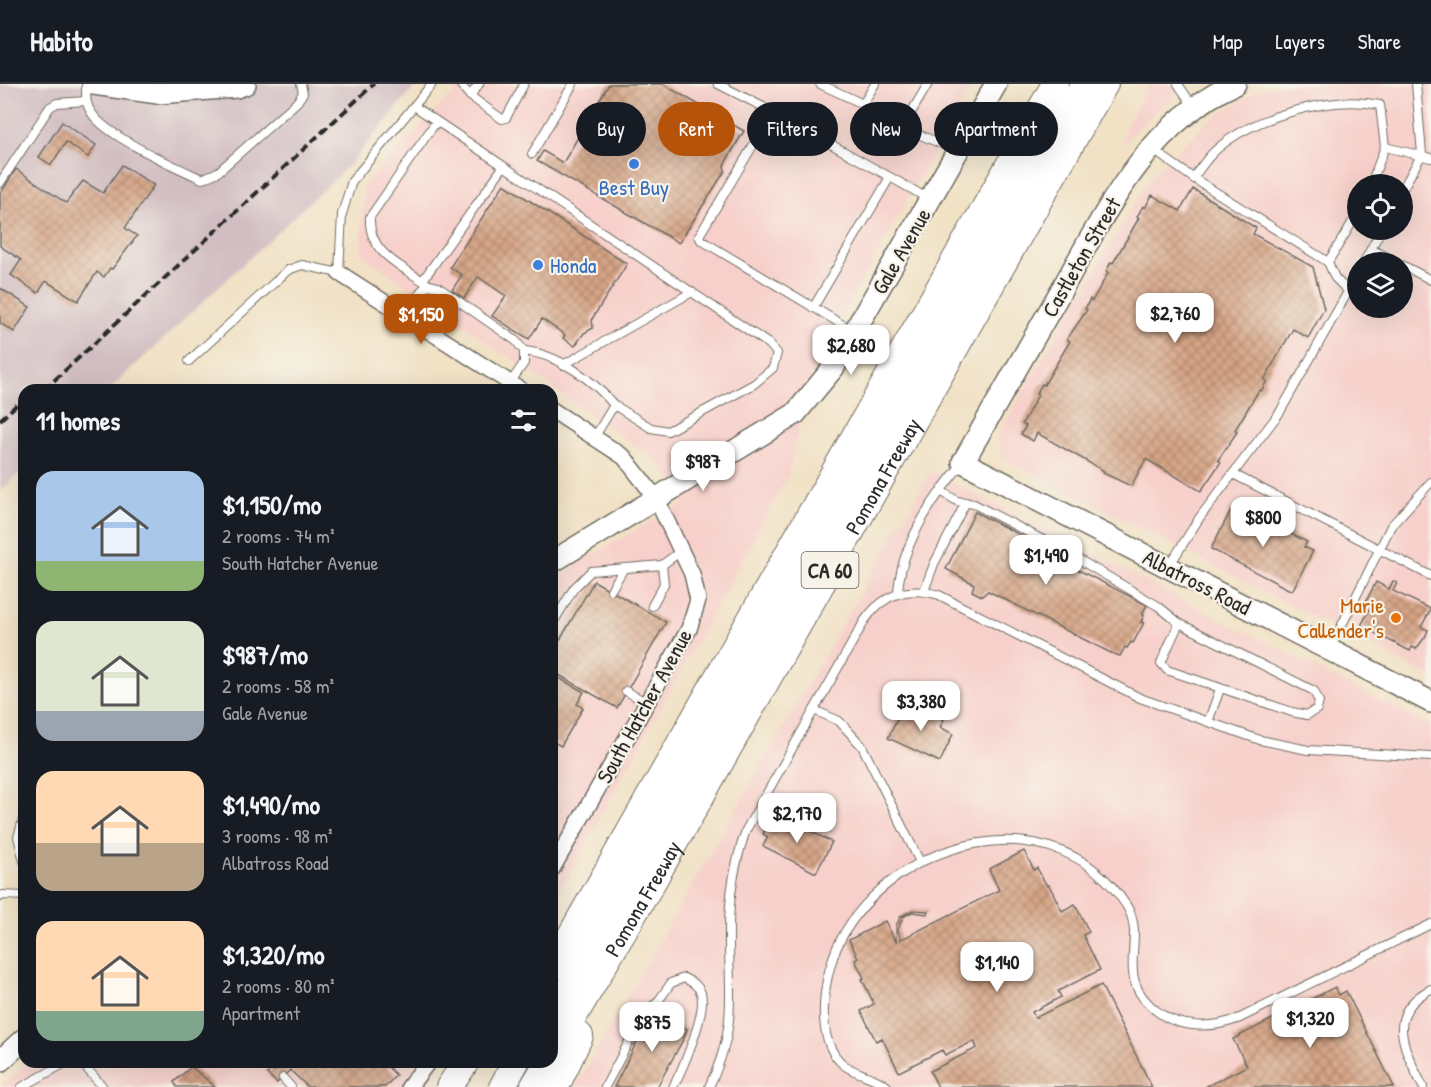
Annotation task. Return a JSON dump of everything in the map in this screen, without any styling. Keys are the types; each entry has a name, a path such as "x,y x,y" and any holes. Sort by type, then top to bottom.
{"highway":[{"name":"Pomona Freeway","path":"558,957 1055,84"},
{"path":"558,987 1074,84"},
{"path":"558,1008 1084,84"},
{"name":"Pomona Freeway","path":"558,1044 652,883 1105,84"},
{"path":"556,1087 652,883"},
{"path":"558,940 582,915"},
{"path":"449,1087 462,1068"},
{"path":"486,1087 497,1068"},
{"path":"502,1087 513,1068"},
{"path":"513,1087 524,1068"},
{"path":"533,1087 544,1068"}],"street":[{"path":"90,93 158,93 236,87 245,84"},
{"name":"Gale Avenue","path":"986,102 996,84"},
{"name":"Castleton Street","path":"963,462 1113,199 1150,148 1194,107 1235,84"},
{"name":"Gale Avenue","path":"558,558 795,414 834,367 954,156"},
{"path":"339,273 512,384"},
{"name":"South Hatcher Avenue","path":"558,414 624,457 656,498 692,574 698,600 689,629 558,859"},
{"name":"Albatross Road","path":"963,462 1431,702"},
{"path":"0,1061 18,1044"},
{"path":"409,1087 423,1068"}],"lane":[{"path":"86,84 90,93 92,114 104,126 173,166 202,179 218,172 297,102 303,93 301,84"},
{"path":"189,361 288,270 302,265 339,273 342,213 349,188 432,84"},
{"path":"460,84 470,96 502,119 506,118 524,84"},
{"path":"470,96 479,84"},
{"path":"532,154 573,84"},
{"path":"718,84 753,102"},
{"path":"820,84 857,102"},
{"path":"865,102 875,84"},
{"path":"917,102 928,84"},
{"path":"1178,84 1194,107"},
{"path":"1411,174 1422,153 1416,84"},
{"path":"0,183 50,107 90,93"},
{"path":"1193,178 1216,149 1263,121 1308,108 1356,101 1380,105 1385,147 1375,174"},
{"path":"414,106 503,168 770,344 777,353 773,368 754,384 668,431 651,428 614,405 599,388 543,353 524,351"},
{"path":"436,122 370,217 369,234 378,250 448,294 516,341 524,351 524,363 516,384"},
{"path":"1385,147 1422,153 1431,158"},
{"path":"838,148 930,199"},
{"path":"1150,148 1180,172 1328,262 1335,278 1347,290"},
{"path":"747,156 699,236 701,240 854,332"},
{"path":"405,315 503,168"},
{"path":"813,308 890,177"},
{"path":"1328,262 1347,231"},
{"path":"1369,252 1376,240"},
{"path":"1371,249 1377,252"},
{"path":"1413,271 1431,280"},
{"path":"563,365 692,292"},
{"path":"1168,568 1200,516 1280,412 1347,293"},
{"path":"594,438 614,405"},
{"path":"898,592 901,563 906,551 941,491 963,462"},
{"path":"1233,474 1431,576"},
{"path":"1330,650 1391,526 1431,483"},
{"path":"941,491 957,501 974,504 1066,552 1158,606 1179,623 1314,691 1319,702 1317,709 1308,715 1300,714 1167,670 1161,663 1179,623"},
{"path":"924,591 934,564 966,502"},
{"path":"558,615 574,588 591,572 662,565 681,551"},
{"path":"652,606 664,584 662,565"},
{"path":"611,590 624,568"},
{"path":"709,1087 722,1054 730,1021 732,985 729,912 736,861 754,816 872,609 898,592 924,591 939,595 1140,698 1260,740 1293,748 1431,757"},
{"path":"1208,722 1220,689"},
{"path":"626,692 647,703"},
{"path":"814,710 838,721 862,746 920,862"},
{"path":"888,1087 870,1076 854,1071 835,1056 827,1035 826,981 836,949 862,908 886,884 920,862 956,848 997,841 1018,841 1049,847 1083,862 1117,893 1133,915 1136,925 1131,965 1139,991 1157,1012 1186,1024 1212,1025 1240,1018 1431,924"},
{"path":"0,897 18,896"},
{"path":"605,1087 645,1011 657,1003 671,983 684,978 695,983 702,995 695,1040 673,1087"},
{"path":"1423,1087 1402,1043 1401,1030 1409,1005 1431,989"},
{"path":"22,1087 56,1068"},
{"path":"86,1068 103,1087"},
{"path":"283,1078 291,1087"}],"shaded area":[{"path":"0,84 417,84 349,165 115,384 18,384 18,474 0,491"},
{"path":"462,84 973,84 963,102 934,102 934,153 814,365 788,476 558,894 558,580 577,563 684,503 662,464 558,391 558,384 547,384 361,254 364,184"},
{"path":"1149,84 1188,84 1122,144 1126,126"},
{"path":"1289,84 1431,84 1431,677 1001,457 997,436 1151,176 1207,122 1256,91"},
{"path":"931,471 1431,727 1431,1087 575,1087"},
{"path":"21,1068 437,1068 423,1087 0,1087"}],"building":[{"name":"Best Buy","path":"609,84 663,84 694,102 658,102 658,156 729,156 724,165 725,171 679,243 537,161 543,151 563,163 576,141 576,156 646,156 646,102 599,102"},
{"path":"62,122 96,145 88,157 66,142 51,165 39,157"},
{"name":"Best Buy","path":"735,126 744,131 735,146"},
{"path":"122,165 154,185 125,228 137,236 104,277 97,272 78,301 46,281 38,293 11,275 21,260 0,246 0,194 16,169 66,203 83,181 103,193"},
{"name":"Honda","path":"504,184 627,264 592,319 593,328 584,333 575,346 563,338 565,335 542,319 529,339 492,316 506,296 478,277 464,298 452,290 462,275 450,267"},
{"path":"1193,189 1256,228 1253,234 1313,267 1324,309 1308,338 1293,329 1264,380 1267,381 1261,391 1259,390 1235,430 1237,432 1218,460 1221,462 1201,491 1146,459 1131,486 1103,473 1104,471 1037,433 1033,441 1021,434 1026,426 1022,424 1038,395 1036,394 1042,384 1044,385 1070,341 1067,339 1087,310 1085,309 1090,299 1092,301 1108,273 1106,272 1111,262 1113,263 1139,218 1137,217 1143,206 1145,208 1152,195 1180,211"},
{"path":"0,288 30,307 14,332 0,323"},
{"path":"1242,509 1307,542 1304,547 1313,551 1292,591 1211,549 1231,510 1239,514"},
{"path":"975,512 1045,548 1043,552 1147,605 1142,614 1144,615 1141,622 1144,623 1133,643 1125,647 1120,656 988,591 982,596 972,591 974,584 946,569"},
{"path":"594,581 666,622 617,708 558,674 558,644"},
{"name":"Marie Callender's","path":"1393,581 1397,583 1393,591 1431,609 1421,627 1428,630 1425,637 1416,649 1412,647 1410,651 1361,626 1369,610 1363,607 1376,582 1389,589"},
{"path":"558,677 584,692 577,704 583,708 561,746 558,744"},
{"path":"906,702 944,720 940,727 953,734 940,762 888,738"},
{"path":"778,815 832,842 816,873 763,846 768,837 763,834 767,826 771,828"},
{"path":"1024,851 1034,870 1037,868 1047,886 1049,885 1062,911 1075,904 1089,932 1083,935 1100,970 1058,991 1061,997 1032,1012 1035,1018 1101,985 1152,1087 938,1087 930,1071 977,1048 974,1041 945,1055 942,1050 899,1072 882,1038 876,1041 861,1011 874,1004 862,979 864,978 855,960 858,958 849,940 885,921 896,942 896,926 901,916 912,910 928,911 927,914 912,912 903,917 898,929 900,940 999,890 989,869"},
{"path":"1335,987 1339,995 1346,991 1394,1087 1205,1087 1247,1066 1233,1039"},
{"path":"652,1012 687,1029 684,1038 657,1087 614,1087"},
{"path":"192,1068 215,1087 177,1087 174,1082"},
{"path":"273,1068 389,1068 396,1075 385,1087 308,1087 290,1070 277,1083 267,1074"}],"railway":[{"path":"50,384 374,84"},
{"path":"0,420 18,404"}],"place":[{"name":"Best Buy","path":"634,164"},
{"name":"Honda","path":"538,265"},
{"name":"Marie Callender's","path":"1396,618"}]}
